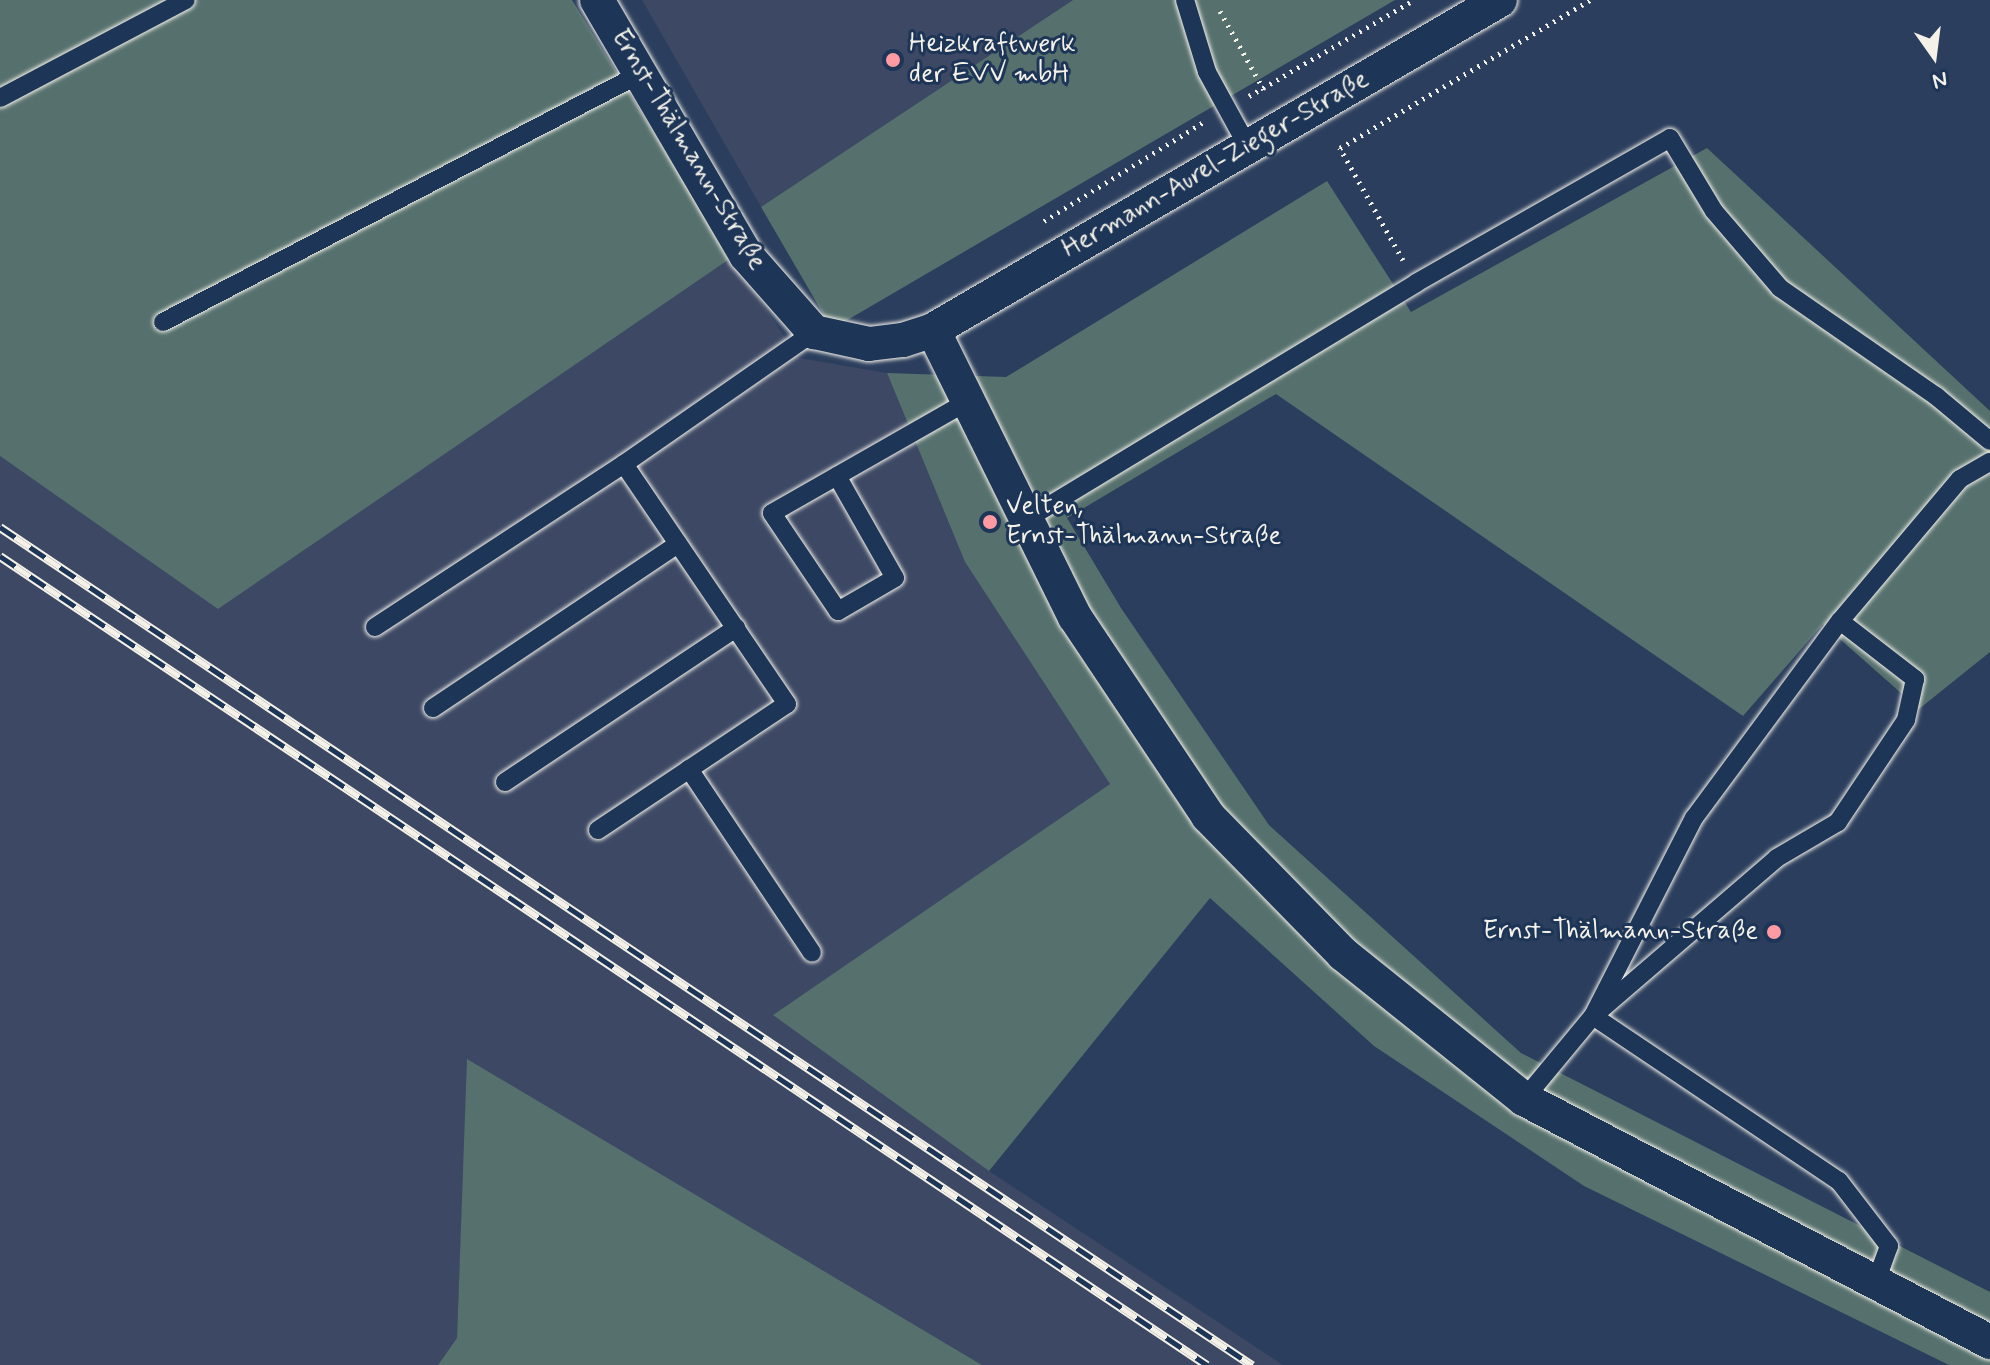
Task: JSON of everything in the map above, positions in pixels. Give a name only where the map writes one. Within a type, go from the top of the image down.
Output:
[{"type":"street","name":"Ernst-Thälmann-Straße","points":[[597,0],[746,255],[814,332]]},
{"type":"street","name":"Hermann-Aurel-Zieger-Straße","points":[[933,330],[1500,0]]},
{"type":"street","points":[[814,332],[869,344],[903,340],[933,330],[1075,617],[1208,816],[1343,954],[1524,1099],[1990,1342]]},
{"type":"lane","points":[[0,98],[186,0]]},
{"type":"lane","points":[[1185,0],[1207,72],[1248,147]]},
{"type":"lane","points":[[163,322],[640,74]]},
{"type":"lane","points":[[1027,519],[1416,283],[1670,138],[1714,211],[1780,288],[1936,396],[1990,441]]},
{"type":"lane","points":[[375,627],[624,464],[814,332]]},
{"type":"lane","points":[[837,476],[895,578],[838,611],[772,513],[968,401]]},
{"type":"lane","points":[[1593,1016],[1694,818],[1840,621],[1960,479],[1990,462]]},
{"type":"lane","points":[[598,830],[787,704],[624,464]]},
{"type":"lane","points":[[433,708],[678,544]]},
{"type":"lane","points":[[1524,1099],[1593,1016],[1777,858],[1838,822],[1906,720],[1915,679],[1840,621]]},
{"type":"lane","points":[[505,782],[736,628]]},
{"type":"lane","points":[[689,769],[812,953]]},
{"type":"lane","points":[[1593,1016],[1839,1181],[1889,1246],[1875,1284]]},
{"type":"path","points":[[1213,0],[1284,125]]},
{"type":"path","points":[[1032,229],[1227,108],[1414,0]]},
{"type":"path","points":[[1416,283],[1340,148],[1590,0]]},
{"type":"shaded area","points":[[642,0],[1073,0],[761,207]]},
{"type":"shaded area","points":[[731,258],[799,358],[887,373],[965,562],[1110,784],[774,1015],[989,1171],[1283,1365],[982,1365],[468,1060],[457,1338],[438,1365],[0,1365],[0,456],[218,608]]},
{"type":"green space","points":[[0,0],[572,0],[731,258],[218,609],[0,456]]},
{"type":"green space","points":[[1073,0],[1395,0],[832,329],[761,207]]},
{"type":"green space","points":[[1707,148],[1990,411],[1990,652],[1919,709],[1823,624],[1743,716],[1276,394],[1067,518],[1121,608],[1269,825],[1521,1053],[1990,1292],[1990,1365],[1949,1365],[1584,1186],[1374,1046],[1210,898],[989,1171],[773,1015],[1110,784],[965,562],[887,373],[1006,377],[1327,181],[1411,312]]},
{"type":"green space","points":[[467,1059],[982,1365],[438,1365],[457,1338]]},
{"type":"railway","points":[[0,527],[1252,1365]]},
{"type":"railway","points":[[0,556],[1207,1365]]},
{"type":"place","name":"Heizkraftwerk der EVV mbH","points":[[893,60]]},
{"type":"place","name":"Velten, Ernst-Thälmann-Straße","points":[[990,522]]},
{"type":"place","name":"Ernst-Thälmann-Straße","points":[[1774,932]]}]
